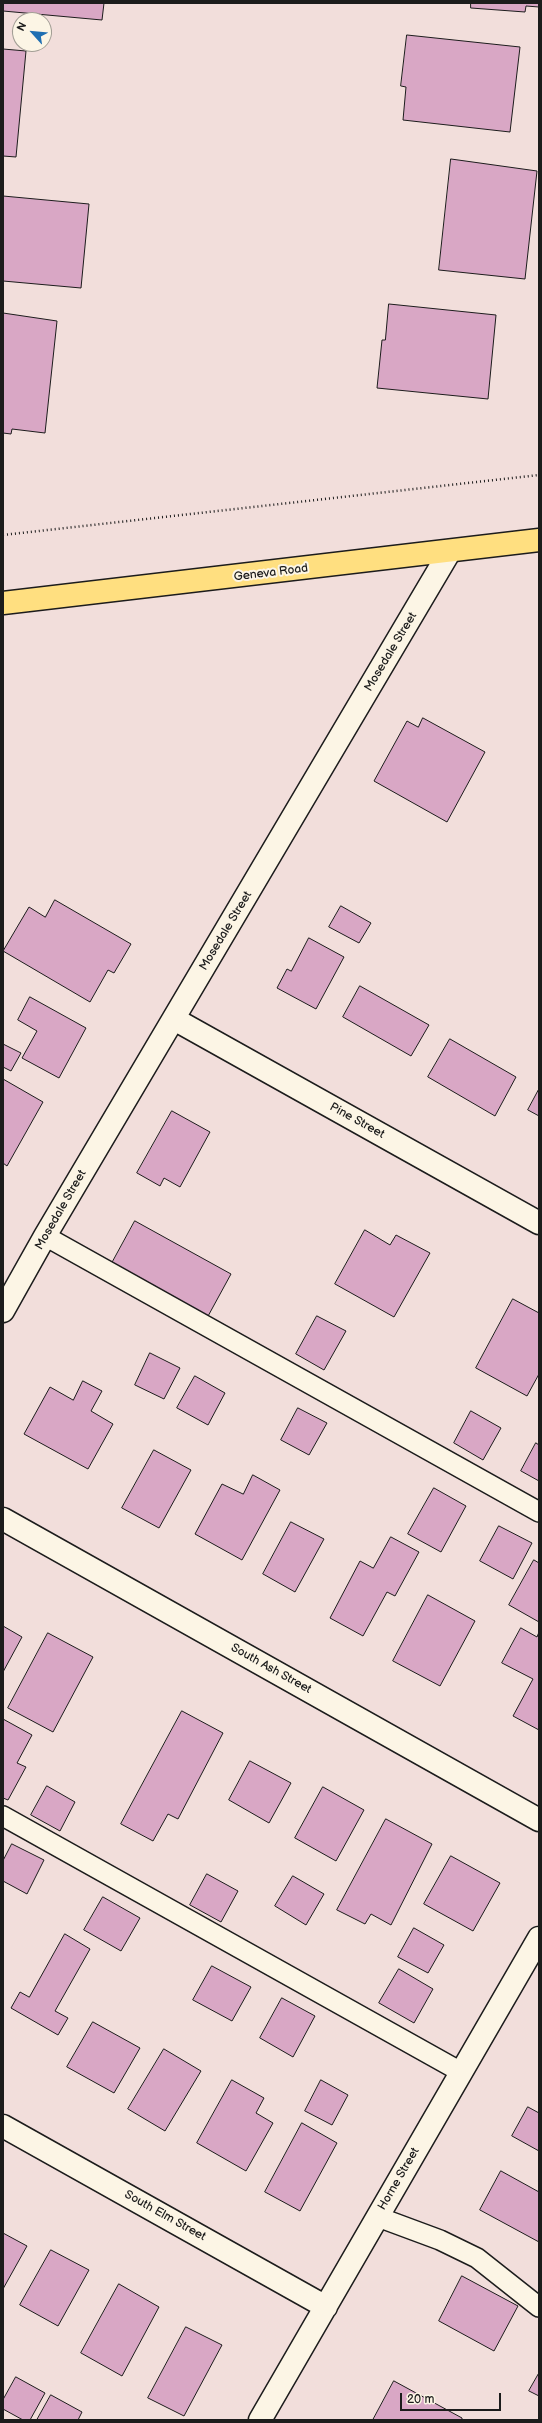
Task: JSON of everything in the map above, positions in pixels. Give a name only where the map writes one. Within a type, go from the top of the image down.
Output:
[{"type":"main road","name":"Geneva Road","points":[[3,603],[539,540]]},
{"type":"street","name":"Mosedale Street","points":[[3,1311],[45,1236],[450,551]]},
{"type":"street","name":"Pine Street","points":[[174,1019],[539,1224]]},
{"type":"street","name":"South Ash Street","points":[[3,1518],[539,1820]]},
{"type":"street","name":"Horne Street","points":[[260,2420],[539,1938]]},
{"type":"street","name":"South Elm Street","points":[[3,2126],[326,2306]]},
{"type":"lane","points":[[45,1236],[539,1512]]},
{"type":"lane","points":[[3,1816],[461,2072]]},
{"type":"lane","points":[[378,2217],[440,2240],[477,2258],[539,2307]]},
{"type":"path","points":[[3,535],[539,475]]},
{"type":"building","points":[[3,3],[104,3],[102,20],[52,15],[52,12],[3,11]]},
{"type":"building","points":[[471,3],[539,3],[539,7],[526,6],[525,12],[471,8]]},
{"type":"building","points":[[407,35],[520,47],[510,132],[403,120],[406,87],[401,86]]},
{"type":"building","points":[[3,49],[12,50],[12,52],[26,52],[16,157],[3,156]]},
{"type":"building","points":[[451,159],[537,171],[525,279],[439,270]]},
{"type":"building","points":[[3,196],[89,204],[81,288],[3,281]]},
{"type":"building","points":[[389,304],[496,315],[488,399],[377,388],[382,340],[385,340]]},
{"type":"building","points":[[3,313],[57,321],[45,433],[12,429],[11,434],[3,433]]},
{"type":"building","points":[[423,718],[485,752],[447,822],[374,781],[407,721],[418,727]]},
{"type":"building","points":[[55,900],[131,944],[114,973],[108,970],[90,1002],[3,951],[29,907],[45,917]]},
{"type":"building","points":[[341,906],[371,923],[359,943],[329,927]]},
{"type":"building","points":[[309,938],[344,957],[316,1009],[277,988],[287,969],[291,971]]},
{"type":"building","points":[[360,986],[429,1025],[411,1056],[343,1017]]},
{"type":"building","points":[[30,997],[86,1028],[59,1078],[22,1058],[37,1031],[18,1020]]},
{"type":"building","points":[[450,1039],[516,1077],[495,1116],[428,1077]]},
{"type":"building","points":[[3,1044],[21,1053],[11,1071],[3,1067]]},
{"type":"building","points":[[3,1079],[43,1102],[7,1166],[3,1163]]},
{"type":"building","points":[[539,1089],[539,1116],[528,1110]]},
{"type":"building","points":[[172,1111],[210,1132],[180,1187],[164,1178],[160,1186],[137,1173]]},
{"type":"building","points":[[135,1221],[231,1274],[207,1318],[111,1265]]},
{"type":"building","points":[[365,1230],[390,1245],[396,1235],[430,1253],[394,1317],[335,1284]]},
{"type":"building","points":[[513,1299],[539,1313],[539,1374],[527,1396],[476,1368]]},
{"type":"building","points":[[317,1316],[346,1331],[324,1370],[296,1354]]},
{"type":"building","points":[[150,1353],[180,1368],[164,1399],[135,1385]]},
{"type":"building","points":[[195,1376],[225,1393],[208,1425],[177,1408]]},
{"type":"building","points":[[83,1381],[102,1391],[91,1411],[113,1424],[88,1469],[24,1434],[50,1387],[73,1400]]},
{"type":"building","points":[[298,1408],[327,1423],[309,1455],[281,1440]]},
{"type":"building","points":[[471,1411],[501,1428],[483,1460],[454,1443]]},
{"type":"building","points":[[536,1443],[539,1445],[539,1481],[521,1471]]},
{"type":"building","points":[[154,1450],[191,1470],[159,1528],[122,1508]]},
{"type":"building","points":[[253,1475],[280,1490],[242,1560],[195,1534],[222,1484],[243,1494]]},
{"type":"building","points":[[434,1488],[466,1506],[441,1552],[408,1534]]},
{"type":"building","points":[[291,1522],[324,1539],[295,1592],[263,1574]]},
{"type":"building","points":[[499,1526],[532,1543],[513,1579],[480,1561]]},
{"type":"building","points":[[391,1537],[419,1552],[395,1596],[387,1592],[363,1636],[330,1618],[360,1561],[373,1568]]},
{"type":"building","points":[[534,1560],[539,1563],[539,1622],[509,1605]]},
{"type":"building","points":[[428,1595],[475,1621],[440,1686],[393,1661]]},
{"type":"building","points":[[3,1626],[22,1637],[3,1672]]},
{"type":"building","points":[[521,1628],[537,1637],[539,1632],[539,1730],[513,1716],[533,1679],[502,1663]]},
{"type":"building","points":[[48,1633],[93,1657],[53,1732],[8,1708]]},
{"type":"building","points":[[182,1711],[223,1733],[178,1819],[168,1814],[153,1841],[121,1824]]},
{"type":"building","points":[[3,1719],[32,1735],[17,1763],[26,1767],[8,1800],[3,1798]]},
{"type":"building","points":[[250,1761],[291,1783],[269,1823],[229,1800]]},
{"type":"building","points":[[47,1786],[75,1802],[60,1831],[31,1815]]},
{"type":"building","points":[[323,1787],[364,1810],[336,1861],[295,1838]]},
{"type":"building","points":[[386,1819],[432,1844],[391,1925],[371,1914],[365,1924],[337,1910]]},
{"type":"building","points":[[12,1844],[44,1860],[27,1894],[3,1881],[3,1861]]},
{"type":"building","points":[[451,1856],[500,1883],[473,1931],[424,1904]]},
{"type":"building","points":[[207,1874],[238,1891],[221,1922],[190,1905]]},
{"type":"building","points":[[293,1876],[324,1894],[306,1925],[275,1906]]},
{"type":"building","points":[[103,1897],[140,1918],[121,1951],[84,1930]]},
{"type":"building","points":[[414,1928],[444,1945],[428,1973],[398,1957]]},
{"type":"building","points":[[65,1934],[90,1949],[55,2011],[68,2018],[58,2035],[11,2008],[20,1992],[29,1997]]},
{"type":"building","points":[[212,1966],[251,1987],[232,2021],[193,2000]]},
{"type":"building","points":[[399,1969],[433,1989],[414,2023],[379,2003]]},
{"type":"building","points":[[282,1998],[315,2016],[293,2057],[260,2038]]},
{"type":"building","points":[[93,2022],[140,2048],[114,2093],[67,2067]]},
{"type":"building","points":[[164,2049],[201,2071],[165,2131],[128,2109]]},
{"type":"building","points":[[232,2080],[264,2098],[256,2113],[273,2123],[246,2171],[197,2143]]},
{"type":"building","points":[[321,2080],[348,2095],[332,2125],[305,2111]]},
{"type":"building","points":[[528,2107],[539,2113],[539,2151],[512,2136]]},
{"type":"building","points":[[302,2123],[337,2143],[300,2211],[265,2192]]},
{"type":"building","points":[[501,2171],[539,2192],[539,2242],[480,2210]]},
{"type":"building","points":[[3,2233],[27,2246],[3,2289]]},
{"type":"building","points":[[51,2250],[89,2270],[58,2326],[20,2305]]},
{"type":"building","points":[[462,2276],[518,2306],[494,2351],[439,2321]]},
{"type":"building","points":[[119,2284],[159,2307],[122,2376],[81,2353]]},
{"type":"building","points":[[186,2327],[222,2345],[184,2416],[148,2398]]},
{"type":"building","points":[[539,2373],[539,2396],[529,2391]]},
{"type":"building","points":[[16,2377],[45,2393],[30,2420],[23,2420],[3,2409],[3,2400]]},
{"type":"building","points":[[394,2381],[462,2418],[462,2420],[373,2420]]},
{"type":"building","points":[[51,2395],[82,2412],[78,2420],[37,2420]]}]
